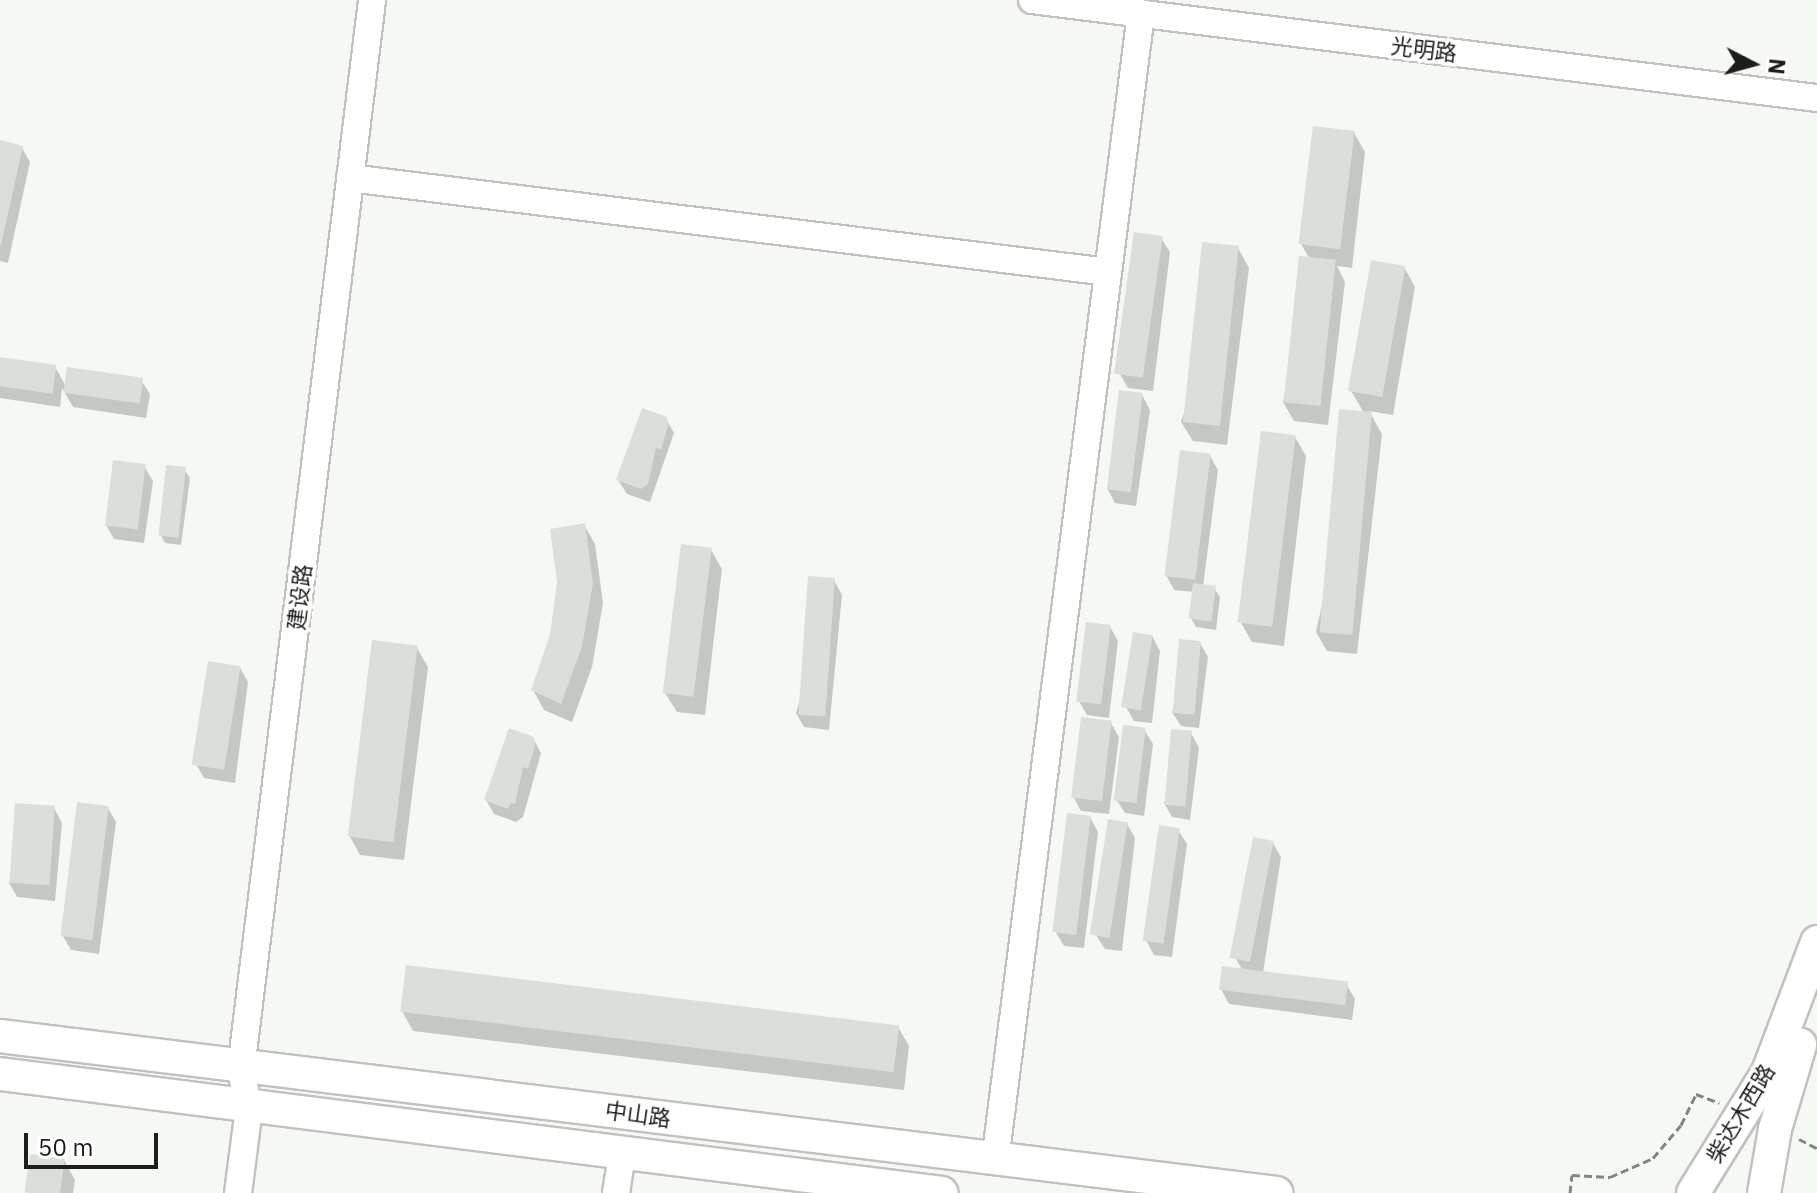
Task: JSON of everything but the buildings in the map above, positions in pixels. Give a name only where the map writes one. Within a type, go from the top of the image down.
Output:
[{"type":"main road","name":"柴达木西路","points":[[1693,1193],[1768,1072],[1817,942]]},
{"type":"main road","name":"柴达木西路","points":[[1764,1193],[1788,1076],[1817,1000]]},
{"type":"main road","name":"中山路","points":[[0,1036],[241,1069],[321,1072],[995,1161],[1276,1193]]},
{"type":"main road","name":"中山路","points":[[0,1074],[249,1108],[942,1193]]},
{"type":"street","name":"建设路","points":[[238,1193],[249,1108],[241,1069],[372,0]]},
{"type":"street","name":"光明路","points":[[1032,0],[1817,98]]},
{"type":"street","points":[[995,1161],[1141,13]]},
{"type":"street","points":[[350,178],[1108,272]]},
{"type":"street","points":[[616,1193],[622,1154]]},
{"type":"path","points":[[1570,1193],[1572,1175],[1610,1177],[1653,1158],[1681,1125],[1696,1094]]}]
